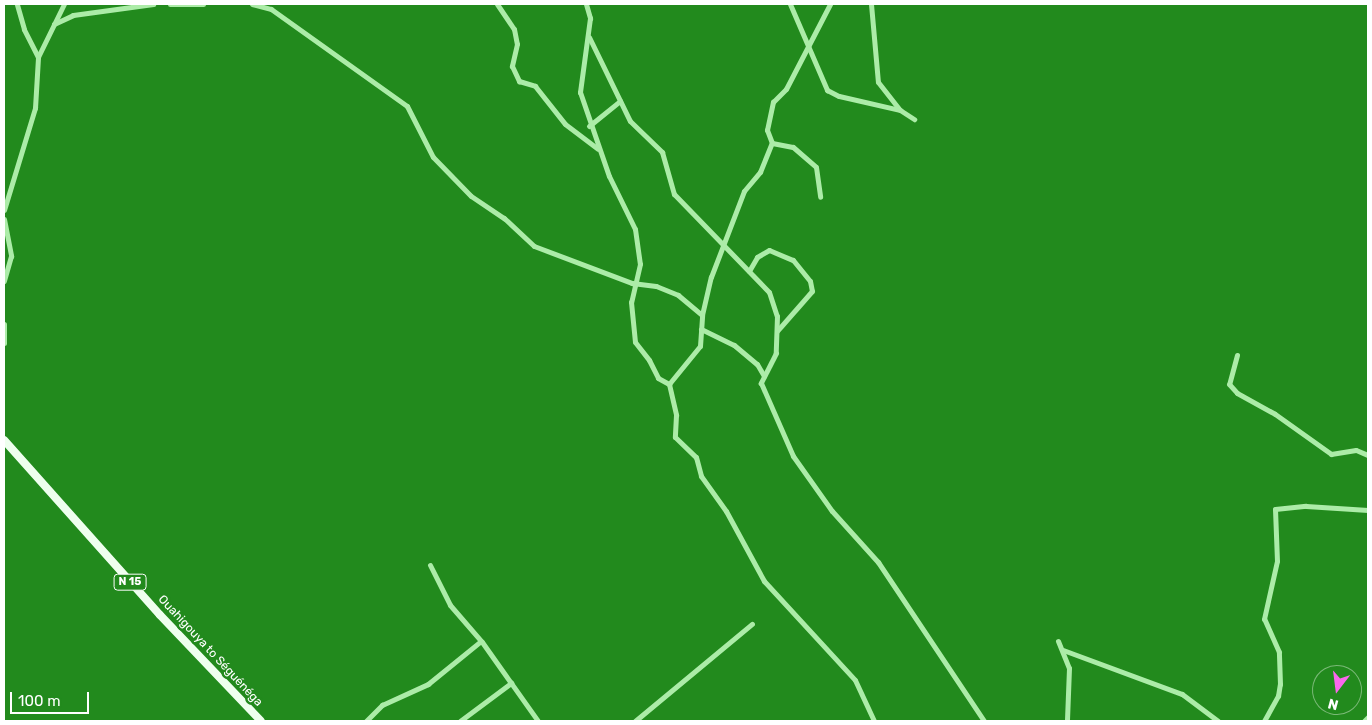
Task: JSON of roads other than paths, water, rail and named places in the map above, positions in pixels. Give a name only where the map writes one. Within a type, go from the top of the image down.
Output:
[{"type":"main road","name":"Ouahigouya to Séguénéga","points":[[4,440],[160,615],[261,721]]},
{"type":"street","points":[[17,4],[24,29],[38,57]]},
{"type":"street","points":[[4,210],[35,108],[38,57],[64,4]]},
{"type":"street","points":[[54,24],[73,15],[153,4]]},
{"type":"street","points":[[170,4],[203,4]]},
{"type":"street","points":[[252,4],[279,14],[407,106],[433,157],[472,196],[504,218],[534,246],[636,284],[656,286],[678,295],[702,315]]},
{"type":"street","points":[[497,4],[514,29],[517,44],[512,66],[519,81],[535,86],[565,124],[598,149]]},
{"type":"street","points":[[586,4],[590,18],[589,37],[580,92],[589,126],[598,149],[635,229],[640,264],[631,302],[635,342],[649,360],[658,378],[669,384],[676,415],[675,437],[696,457],[701,476],[726,511],[764,580],[855,680],[874,721]]},
{"type":"street","points":[[790,4],[810,45],[827,90],[839,96],[900,110]]},
{"type":"street","points":[[669,384],[700,346],[702,315],[711,277],[724,248],[744,191],[760,172],[772,143],[767,130],[772,102],[786,90],[830,4]]},
{"type":"street","points":[[871,4],[878,82],[900,110],[914,119]]},
{"type":"street","points":[[589,37],[630,121],[662,152],[674,194],[724,248],[769,292],[777,316],[776,353],[762,383],[793,456],[832,511],[878,562],[984,721]]},
{"type":"street","points":[[589,126],[620,101]]},
{"type":"street","points":[[772,143],[793,148],[816,167],[820,197]]},
{"type":"street","points":[[4,219],[11,256],[4,281]]},
{"type":"street","points":[[749,271],[757,256],[769,250],[793,260],[810,281],[812,291],[776,331]]},
{"type":"street","points":[[4,324],[4,343]]},
{"type":"street","points":[[701,329],[734,346],[757,364],[764,376]]},
{"type":"street","points":[[1237,355],[1229,384],[1237,393],[1275,414],[1331,454],[1356,450],[1368,455]]},
{"type":"street","points":[[1264,721],[1278,696],[1280,684],[1279,652],[1264,619],[1277,560],[1275,509],[1306,506],[1368,510]]},
{"type":"street","points":[[430,565],[450,605],[481,641],[538,721]]},
{"type":"street","points":[[635,721],[752,624]]},
{"type":"street","points":[[366,721],[382,705],[428,684],[481,641]]},
{"type":"street","points":[[1058,641],[1069,668],[1067,721]]},
{"type":"street","points":[[1063,650],[1182,694],[1218,721]]},
{"type":"street","points":[[460,721],[511,683]]},
{"type":"street","points":[[1364,721],[1368,717]]}]
